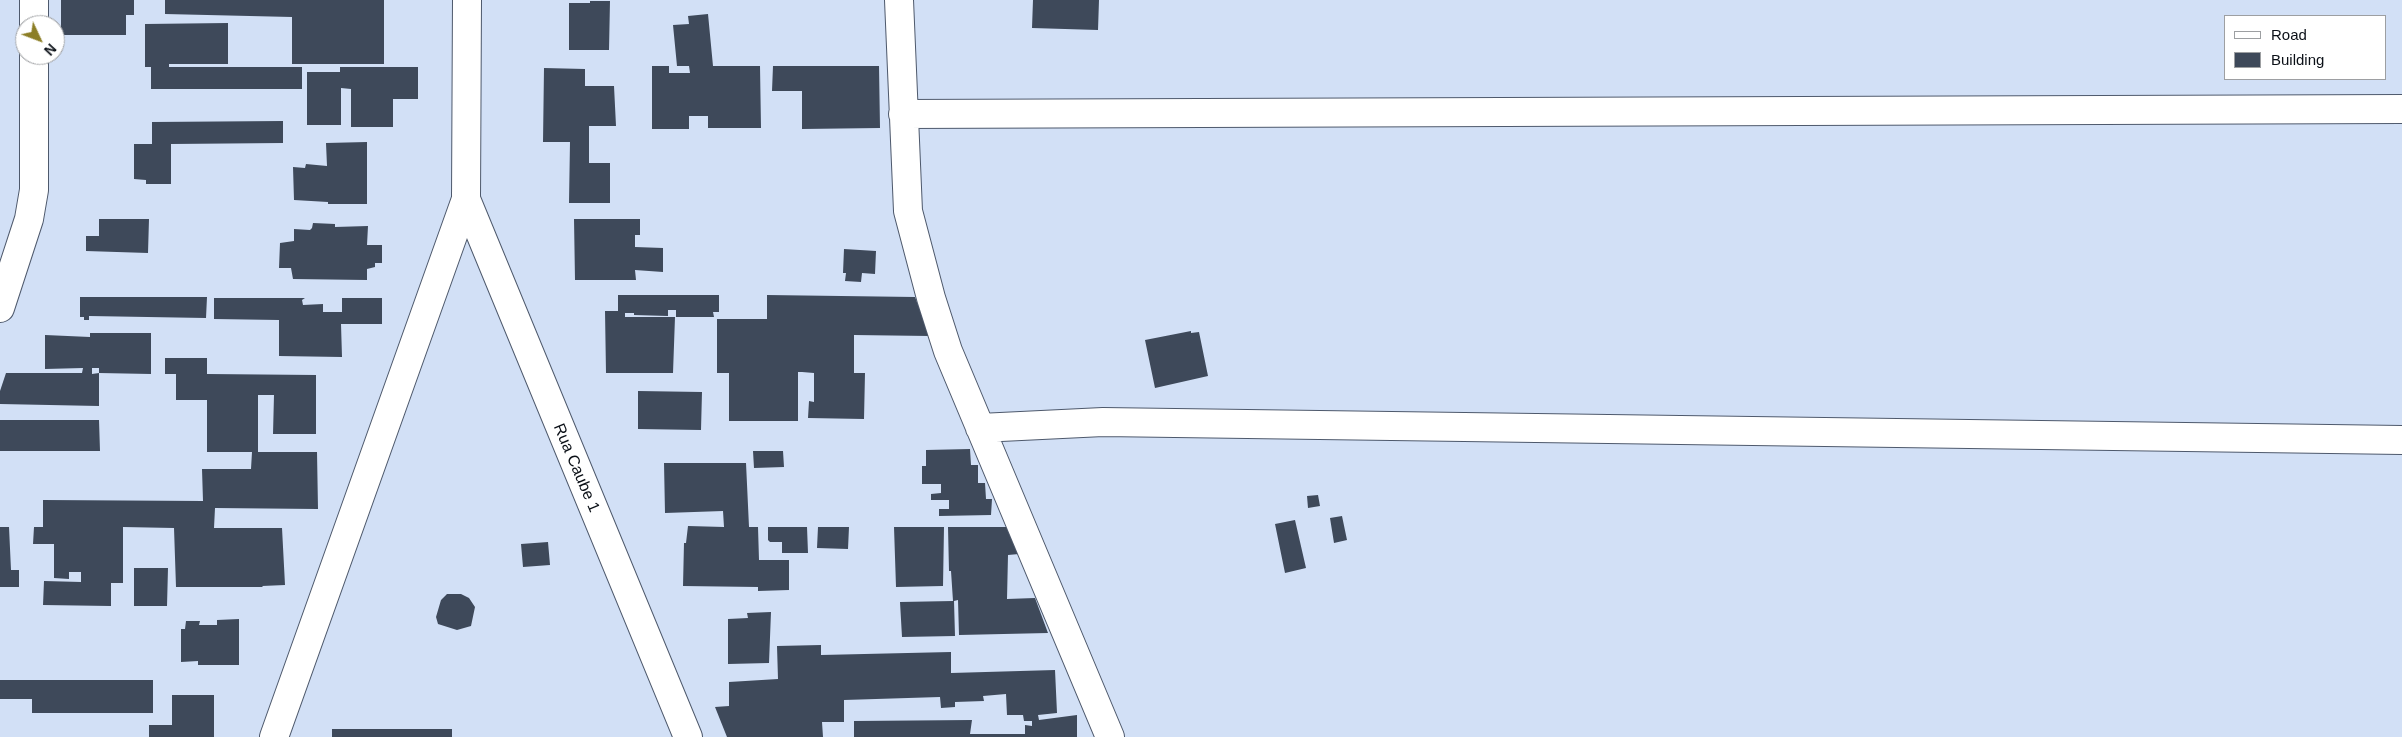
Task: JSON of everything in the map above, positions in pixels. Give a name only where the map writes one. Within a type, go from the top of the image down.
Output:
[{"type":"street","points":[[34,0],[34,15]]},
{"type":"street","points":[[274,737],[466,199],[467,0]]},
{"type":"street","points":[[899,0],[906,183],[911,219],[931,298],[948,351],[1110,737]]},
{"type":"street","points":[[0,308],[29,219],[34,190],[34,65]]},
{"type":"street","points":[[904,114],[2402,109]]},
{"type":"street","name":"Rua Caube 1","points":[[466,199],[688,737]]},
{"type":"street","points":[[980,428],[1103,422],[2402,440]]},
{"type":"building","points":[[61,0],[134,0],[134,15],[126,15],[126,35],[65,35],[65,15],[61,15]]},
{"type":"building","points":[[165,0],[384,0],[384,64],[292,64],[292,17],[165,14]]},
{"type":"building","points":[[1033,0],[1099,0],[1098,30],[1032,28]]},
{"type":"building","points":[[590,1],[610,1],[609,50],[569,50],[569,3],[590,3]]},
{"type":"building","points":[[708,14],[713,66],[760,66],[761,128],[708,128],[708,116],[689,116],[689,129],[652,129],[652,66],[669,66],[669,73],[690,73],[689,66],[677,66],[673,25],[689,24],[688,16]]},
{"type":"building","points":[[228,23],[228,64],[169,64],[169,67],[302,67],[302,89],[151,89],[151,67],[145,67],[145,24]]},
{"type":"building","points":[[773,66],[879,66],[880,128],[802,129],[802,91],[772,91]]},
{"type":"building","points":[[340,67],[418,67],[418,99],[393,99],[393,127],[351,127],[351,89],[341,88],[341,125],[307,125],[307,72],[340,72]]},
{"type":"building","points":[[544,68],[585,69],[585,86],[614,86],[616,126],[589,126],[589,163],[610,163],[610,203],[569,203],[570,142],[543,142]]},
{"type":"building","points":[[283,121],[283,143],[171,144],[171,184],[146,184],[146,180],[134,179],[134,144],[152,144],[152,122]]},
{"type":"building","points":[[367,142],[367,204],[328,204],[328,202],[294,200],[293,167],[305,168],[306,164],[327,166],[326,143]]},
{"type":"building","points":[[99,219],[149,219],[148,253],[86,251],[86,236],[99,236]]},
{"type":"building","points":[[574,219],[640,219],[640,235],[635,235],[635,247],[663,248],[663,272],[635,270],[636,280],[575,280]]},
{"type":"building","points":[[313,223],[335,224],[335,227],[368,226],[367,245],[382,245],[382,263],[375,263],[375,267],[367,269],[367,280],[293,279],[291,268],[279,268],[280,243],[294,241],[294,229],[310,230]]},
{"type":"building","points":[[844,249],[876,251],[875,274],[862,273],[861,282],[845,281],[846,273],[843,273]]},
{"type":"building","points":[[618,295],[719,295],[719,312],[713,312],[714,317],[676,317],[676,310],[668,310],[668,316],[625,313],[625,317],[675,317],[673,373],[606,373],[605,311],[618,311]]},
{"type":"building","points":[[767,295],[915,297],[930,336],[854,335],[854,373],[865,373],[864,419],[808,418],[809,401],[814,402],[814,373],[798,372],[798,421],[729,421],[729,373],[717,373],[717,319],[767,319]]},
{"type":"building","points":[[80,297],[207,297],[206,318],[89,316],[89,320],[84,320],[84,317],[80,317]]},
{"type":"building","points":[[214,298],[305,298],[302,300],[303,305],[323,304],[323,312],[342,312],[342,298],[382,298],[382,324],[341,324],[342,357],[279,356],[279,320],[214,319]]},
{"type":"building","points":[[1191,331],[1191,333],[1199,332],[1208,376],[1155,388],[1145,340]]},
{"type":"building","points":[[90,333],[151,333],[151,374],[99,373],[99,406],[0,404],[0,391],[6,373],[82,373],[83,368],[45,369],[45,335],[90,337]],"holes":[[[92,368],[99,368],[99,373],[92,374]]]},
{"type":"building","points":[[165,358],[207,358],[207,374],[316,375],[316,434],[273,434],[274,395],[258,395],[258,452],[317,452],[318,509],[215,508],[214,528],[282,528],[285,585],[263,587],[176,587],[174,528],[123,527],[123,583],[111,583],[111,606],[43,605],[44,581],[81,582],[81,572],[69,572],[69,579],[54,578],[54,544],[33,544],[34,527],[43,527],[43,500],[203,501],[202,469],[251,469],[252,452],[207,452],[207,400],[176,400],[176,374],[165,374]]},
{"type":"building","points":[[638,391],[702,392],[701,430],[638,429]]},
{"type":"building","points":[[0,420],[99,420],[100,451],[0,451]]},
{"type":"building","points":[[970,449],[971,465],[978,465],[978,483],[985,483],[986,499],[992,499],[991,515],[939,516],[939,509],[949,509],[949,500],[931,500],[931,494],[941,493],[941,484],[922,484],[922,466],[926,466],[926,450]]},
{"type":"building","points":[[753,451],[783,451],[784,467],[754,468]]},
{"type":"building","points":[[664,463],[746,463],[749,527],[758,527],[759,560],[789,560],[789,590],[758,591],[758,587],[683,586],[684,543],[686,543],[688,526],[724,527],[723,511],[665,513]]},
{"type":"building","points":[[1318,495],[1320,506],[1308,508],[1307,496]]},
{"type":"building","points":[[1342,516],[1347,540],[1334,543],[1330,518]]},
{"type":"building","points":[[1295,520],[1306,568],[1285,573],[1275,524]]},
{"type":"building","points":[[0,527],[9,527],[11,570],[19,570],[19,587],[0,587]]},
{"type":"building","points":[[768,527],[807,527],[808,553],[782,553],[782,542],[770,542],[768,540]]},
{"type":"building","points":[[818,527],[849,527],[848,549],[817,548]]},
{"type":"building","points":[[894,527],[944,527],[943,586],[896,587]]},
{"type":"building","points":[[948,527],[1008,527],[1019,554],[1008,555],[1007,599],[1035,598],[1048,633],[959,635],[958,600],[954,601],[955,636],[902,637],[900,602],[953,601],[951,571],[949,571]]},
{"type":"building","points":[[548,542],[550,565],[523,567],[521,544]]},
{"type":"building","points":[[134,568],[168,568],[167,606],[134,606]]},
{"type":"building","points":[[447,594],[461,594],[469,598],[475,607],[471,626],[457,630],[438,624],[436,617],[441,600]]},
{"type":"building","points":[[771,612],[769,663],[728,664],[728,619],[748,618],[747,613]]},
{"type":"building","points":[[239,619],[239,665],[198,665],[198,661],[181,662],[181,629],[185,629],[186,621],[200,621],[199,625],[217,625],[217,620]]},
{"type":"building","points":[[821,645],[821,655],[951,652],[951,673],[1055,670],[1057,713],[1038,715],[1039,720],[1077,715],[1077,737],[854,737],[854,721],[972,720],[970,734],[1025,734],[1025,725],[1032,726],[1032,721],[1024,721],[1023,715],[1007,715],[1006,694],[983,696],[984,701],[955,702],[955,707],[941,708],[940,697],[844,700],[844,722],[822,722],[823,737],[727,737],[715,707],[729,706],[729,682],[778,679],[777,646]]},
{"type":"building","points":[[0,680],[153,680],[153,713],[32,713],[32,699],[0,699]]},
{"type":"building","points":[[172,695],[214,695],[214,737],[149,737],[149,725],[172,725]]},
{"type":"building","points":[[332,729],[452,729],[452,737],[332,737]]}]
